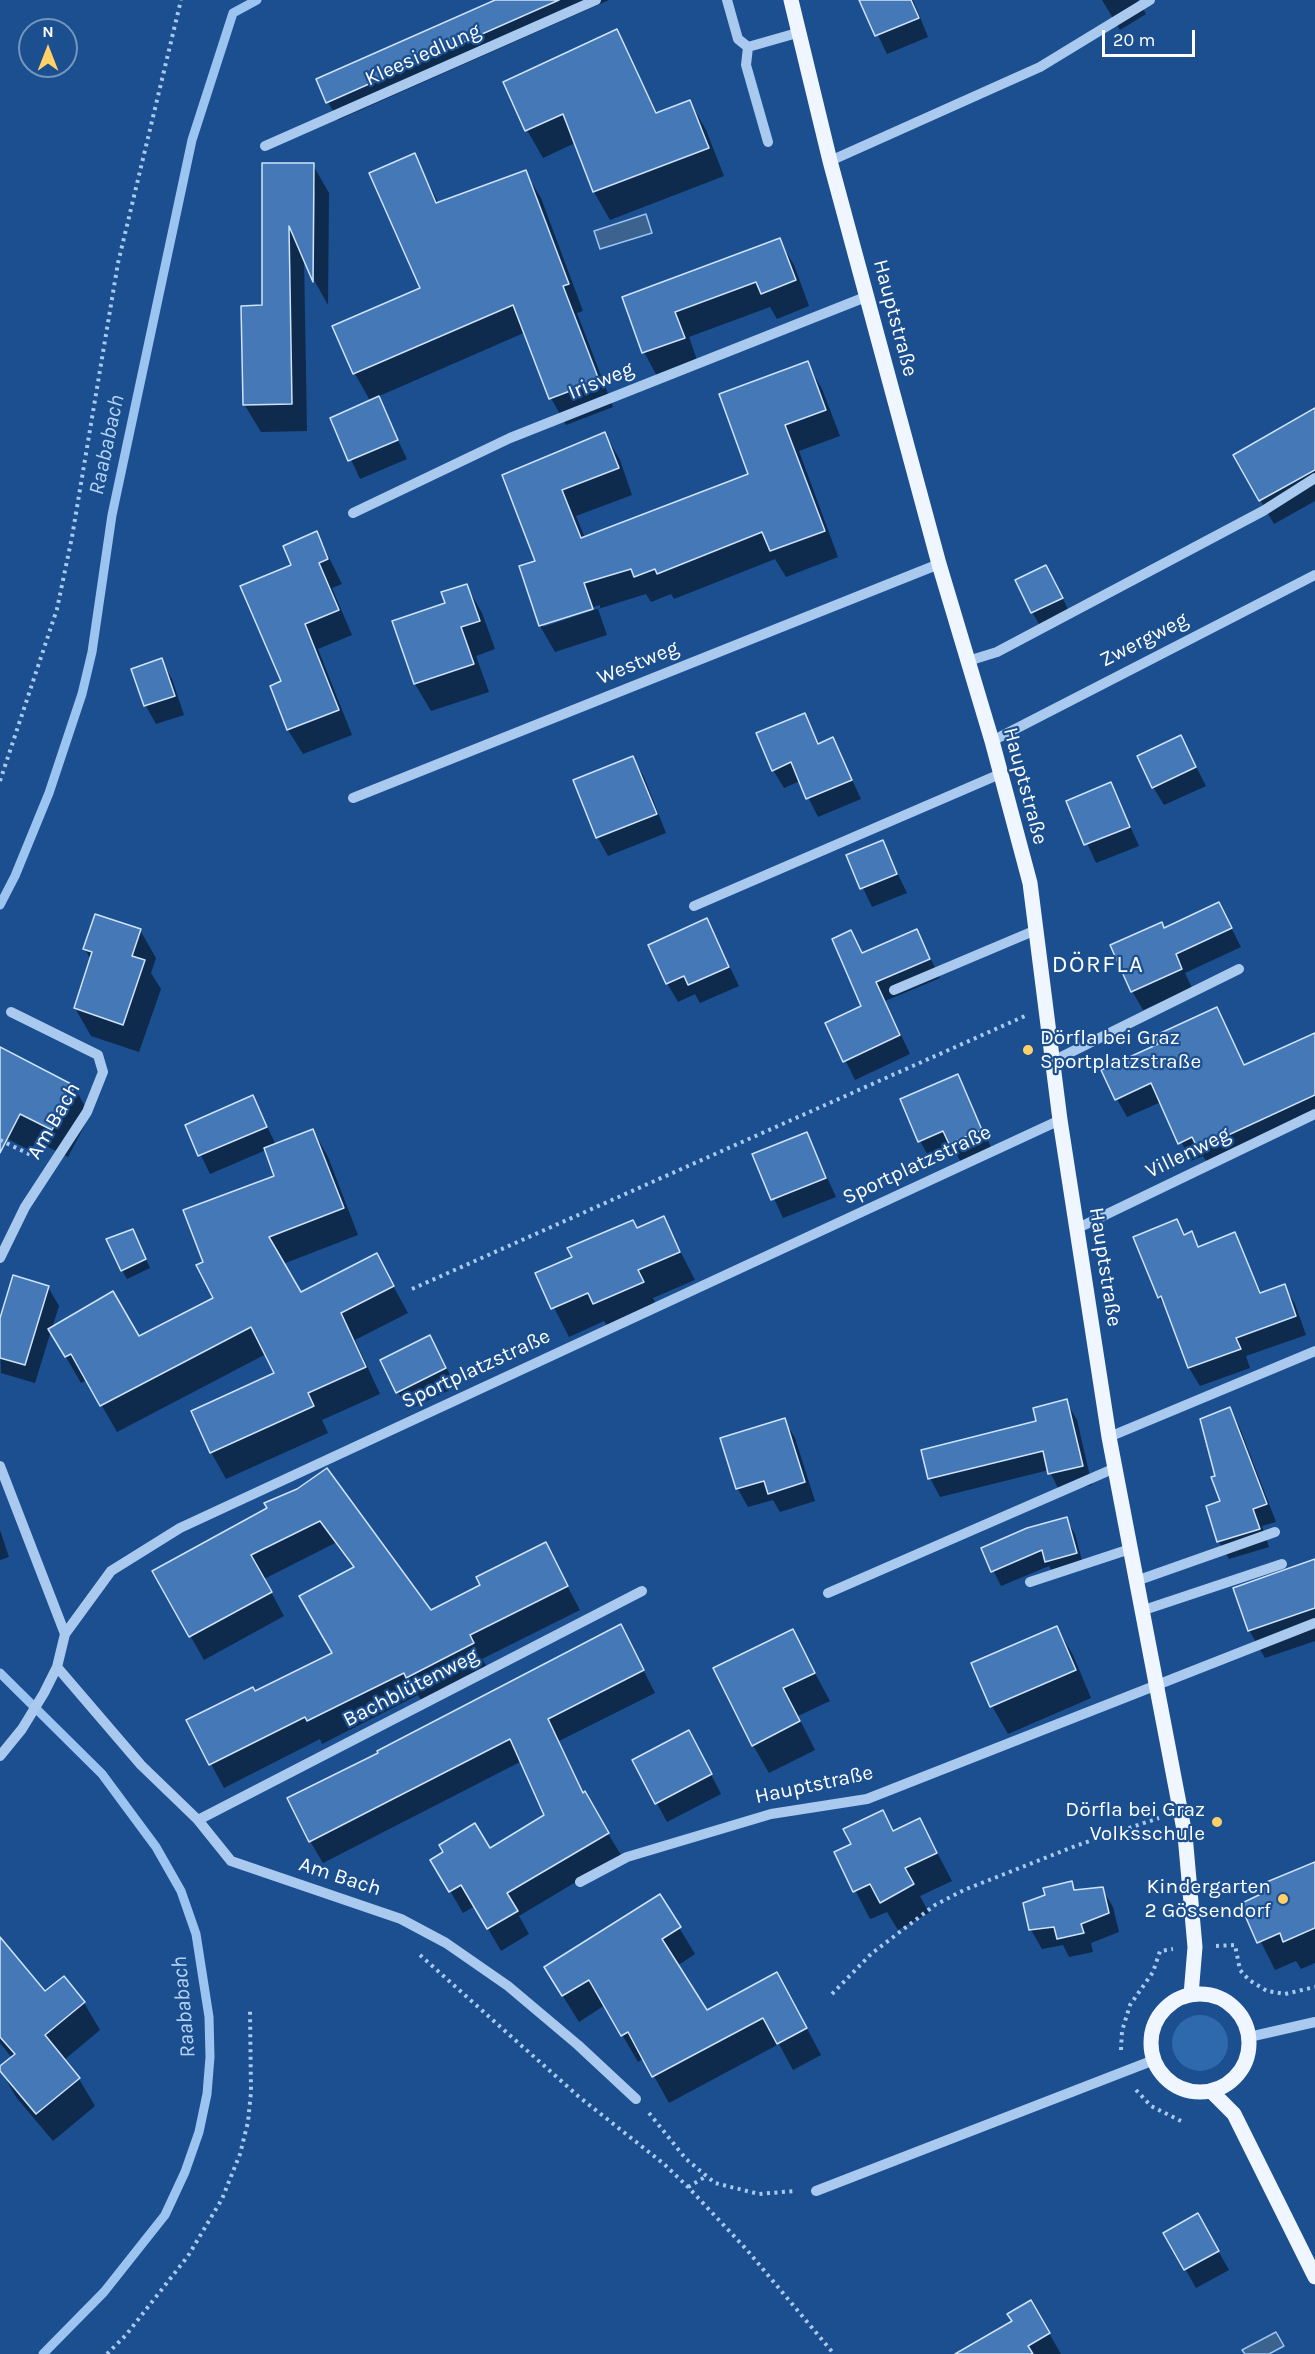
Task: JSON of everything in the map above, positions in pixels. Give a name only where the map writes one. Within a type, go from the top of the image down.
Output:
[{"type":"main road","name":"Hauptstraße","points":[[791,0],[830,161],[939,564],[992,741],[1030,883],[1060,1120],[1109,1437],[1185,1835],[1196,1947],[1191,1995]]},
{"type":"main road","points":[[1191,1995],[1217,1997],[1233,2006],[1244,2020],[1249,2037],[1248,2054],[1244,2066],[1231,2081],[1211,2091],[1188,2091],[1178,2087],[1161,2074],[1154,2060],[1152,2035],[1157,2019],[1173,2002],[1191,1995]]},
{"type":"main road","points":[[1211,2091],[1234,2114],[1315,2277]]},
{"type":"street","name":"Kleesiedlung","points":[[265,146],[596,0]]},
{"type":"street","points":[[727,0],[738,39],[748,47]]},
{"type":"street","points":[[830,161],[1040,67],[1150,0]]},
{"type":"street","points":[[748,47],[798,33]]},
{"type":"street","points":[[748,47],[746,65],[768,142]]},
{"type":"street","name":"Irisweg","points":[[352,513],[510,438],[868,296]]},
{"type":"street","points":[[968,661],[997,652],[1263,511],[1315,478]]},
{"type":"street","name":"Westweg","points":[[352,798],[939,564]]},
{"type":"street","name":"Zwergweg","points":[[992,741],[1315,574]]},
{"type":"street","points":[[694,906],[1000,774]]},
{"type":"street","points":[[894,990],[1036,930]]},
{"type":"street","points":[[1053,1061],[1239,969]]},
{"type":"street","name":"Am Bach","points":[[0,1258],[25,1207],[87,1112],[103,1072],[98,1055],[11,1012]]},
{"type":"street","name":"Villenweg","points":[[1078,1228],[1315,1114]]},
{"type":"street","name":"Sportplatzstraße","points":[[0,1756],[22,1729],[44,1693],[57,1667],[65,1634],[111,1571],[180,1528],[1060,1120]]},
{"type":"street","points":[[1109,1437],[1315,1351]]},
{"type":"street","points":[[0,1466],[65,1634]]},
{"type":"street","points":[[828,1593],[1115,1468]]},
{"type":"street","points":[[1136,1581],[1275,1532]]},
{"type":"street","points":[[1030,1582],[1130,1549]]},
{"type":"street","points":[[1141,1611],[1282,1564]]},
{"type":"street","name":"Bachblütenweg","points":[[198,1820],[642,1591]]},
{"type":"street","name":"Hauptstraße","points":[[580,1882],[627,1857],[771,1814],[867,1799],[1315,1623]]},
{"type":"street","name":"Am Bach","points":[[57,1667],[141,1765],[198,1820],[231,1861],[401,1918],[446,1943],[508,1986],[636,2099]]},
{"type":"street","points":[[1249,2037],[1315,2022]]},
{"type":"street","points":[[816,2191],[1154,2060]]},
{"type":"path","points":[[0,782],[57,609],[72,537],[118,263],[181,0]]},
{"type":"path","points":[[412,1289],[1046,1006]]},
{"type":"path","points":[[0,1140],[52,1166]]},
{"type":"path","points":[[832,1995],[895,1932],[945,1900],[1078,1845],[1180,1810]]},
{"type":"path","points":[[418,1954],[578,2096],[664,2164],[688,2187],[747,2250],[834,2354]]},
{"type":"path","points":[[108,2354],[139,2319],[206,2230],[240,2154],[248,2122],[251,2092],[250,2010]]},
{"type":"path","points":[[636,2099],[686,2159],[706,2176],[736,2190],[759,2194],[816,2191]]},
{"type":"path","points":[[688,2187],[706,2176]]},
{"type":"shaded area","points":[[646,214],[652,233],[600,249],[594,231]]},
{"type":"shaded area","points":[[1200,2015],[1211,2017],[1220,2023],[1226,2032],[1228,2043],[1226,2054],[1220,2063],[1211,2069],[1200,2071],[1189,2069],[1180,2063],[1174,2054],[1172,2043],[1174,2032],[1180,2023],[1189,2017]]},
{"type":"shaded area","points":[[1276,2332],[1284,2346],[1269,2354],[1245,2354],[1242,2350]]},
{"type":"building","points":[[495,0],[559,0],[326,103],[316,79]]},
{"type":"building","points":[[859,0],[911,0],[919,18],[875,36]]},
{"type":"building","points":[[617,29],[656,113],[690,100],[709,148],[593,192],[563,114],[525,131],[503,82]]},
{"type":"building","points":[[415,153],[436,203],[526,170],[569,284],[563,286],[599,380],[549,399],[513,305],[353,374],[332,326],[420,288],[369,173]]},
{"type":"building","points":[[262,163],[314,163],[313,282],[289,226],[292,404],[243,405],[241,306],[262,305]]},
{"type":"building","points":[[780,238],[796,280],[761,294],[756,282],[675,312],[685,338],[642,353],[622,297]]},
{"type":"building","points":[[808,361],[826,410],[785,425],[825,531],[770,551],[762,532],[657,574],[655,569],[634,577],[631,569],[584,583],[593,609],[539,626],[519,566],[535,561],[502,475],[605,432],[619,468],[562,490],[581,538],[748,474],[719,394]]},
{"type":"building","points":[[379,396],[398,440],[348,461],[330,418]]},
{"type":"building","points":[[1315,408],[1315,470],[1259,501],[1233,455]]},
{"type":"building","points":[[317,531],[328,559],[319,563],[339,610],[305,624],[339,710],[287,730],[270,686],[281,681],[240,586],[291,565],[283,546]]},
{"type":"building","points":[[1046,565],[1063,598],[1031,613],[1015,580]]},
{"type":"building","points":[[467,584],[480,621],[461,627],[474,664],[414,684],[392,621],[445,603],[441,592]]},
{"type":"building","points":[[162,658],[175,696],[144,706],[131,669]]},
{"type":"building","points":[[805,713],[818,744],[833,737],[852,780],[806,799],[791,762],[772,771],[756,733]]},
{"type":"building","points":[[1181,735],[1196,767],[1152,788],[1137,756]]},
{"type":"building","points":[[633,756],[657,814],[596,838],[573,780]]},
{"type":"building","points":[[1111,782],[1130,827],[1084,845],[1066,801]]},
{"type":"building","points":[[883,840],[897,874],[860,889],[846,855]]},
{"type":"building","points":[[1219,902],[1232,928],[1176,954],[1182,969],[1131,992],[1110,945],[1162,922],[1164,928]]},
{"type":"building","points":[[95,914],[141,929],[132,956],[145,960],[123,1025],[74,1008],[92,952],[83,949]]},
{"type":"building","points":[[707,918],[729,967],[688,985],[684,976],[666,984],[648,945]]},
{"type":"building","points":[[917,929],[930,959],[876,982],[900,1035],[843,1062],[825,1023],[861,1006],[832,939],[851,930],[862,953]]},
{"type":"building","points":[[1217,1007],[1244,1065],[1315,1033],[1315,1095],[1198,1149],[1192,1137],[1178,1144],[1151,1083],[1115,1100],[1101,1070],[1158,1044],[1154,1036]]},
{"type":"building","points":[[0,1047],[75,1086],[52,1130],[20,1114],[0,1153]]},
{"type":"building","points":[[958,1074],[982,1130],[949,1144],[943,1131],[918,1142],[900,1099]]},
{"type":"building","points":[[253,1095],[267,1127],[198,1156],[185,1125]]},
{"type":"building","points":[[313,1129],[344,1208],[269,1237],[301,1292],[377,1253],[394,1286],[341,1313],[366,1367],[308,1393],[314,1406],[210,1453],[191,1411],[274,1373],[251,1327],[100,1406],[71,1354],[65,1357],[48,1329],[113,1291],[139,1336],[213,1298],[196,1265],[203,1262],[183,1210],[274,1176],[264,1148]]},
{"type":"building","points":[[807,1132],[826,1178],[771,1200],[752,1154]]},
{"type":"building","points":[[664,1216],[680,1252],[638,1270],[644,1282],[593,1304],[588,1293],[551,1309],[535,1273],[572,1257],[567,1248],[633,1220],[637,1228]]},
{"type":"building","points":[[1177,1219],[1184,1235],[1192,1231],[1198,1247],[1235,1232],[1260,1293],[1285,1284],[1296,1316],[1236,1338],[1241,1349],[1188,1368],[1161,1296],[1158,1298],[1133,1237]]},
{"type":"building","points":[[133,1229],[146,1259],[121,1271],[106,1239]]},
{"type":"building","points":[[13,1275],[49,1286],[25,1365],[0,1358],[0,1318]]},
{"type":"building","points":[[430,1335],[446,1368],[396,1393],[380,1360]]},
{"type":"building","points":[[1067,1399],[1083,1466],[1048,1474],[1043,1451],[928,1479],[921,1450],[1036,1421],[1033,1408]]},
{"type":"building","points":[[1230,1407],[1267,1504],[1253,1509],[1260,1529],[1217,1542],[1206,1506],[1220,1501],[1211,1477],[1215,1476],[1200,1419]]},
{"type":"building","points":[[785,1418],[805,1482],[768,1494],[764,1481],[736,1489],[720,1438]]},
{"type":"building","points":[[327,1468],[431,1610],[480,1585],[476,1577],[546,1542],[568,1586],[470,1635],[474,1643],[406,1678],[404,1673],[307,1721],[305,1717],[209,1765],[186,1720],[253,1687],[255,1691],[332,1653],[299,1596],[354,1567],[320,1521],[251,1555],[272,1592],[189,1637],[152,1571],[267,1508],[264,1503],[297,1489]]},
{"type":"building","points":[[1067,1517],[1077,1553],[1045,1562],[1042,1550],[991,1572],[981,1548],[1027,1528]]},
{"type":"building","points":[[1315,1559],[1315,1608],[1248,1631],[1233,1588]]},
{"type":"building","points":[[621,1624],[644,1670],[548,1719],[583,1793],[585,1791],[609,1833],[507,1893],[518,1911],[487,1929],[461,1885],[449,1892],[430,1860],[443,1852],[439,1845],[475,1823],[490,1848],[544,1815],[510,1739],[309,1842],[287,1798],[378,1753],[377,1751]]},
{"type":"building","points":[[1057,1626],[1076,1670],[990,1707],[971,1663]]},
{"type":"building","points":[[793,1629],[815,1673],[783,1688],[800,1721],[752,1746],[713,1668]]},
{"type":"building","points":[[689,1730],[712,1774],[655,1804],[632,1760]]},
{"type":"building","points":[[883,1810],[893,1831],[920,1818],[937,1853],[905,1868],[914,1884],[880,1903],[870,1884],[853,1892],[834,1852],[851,1844],[843,1829]]},
{"type":"building","name":"Kindergarten 2 Gössendorf","points":[[1315,1862],[1315,1928],[1283,1942],[1280,1933],[1257,1943],[1240,1904],[1261,1894],[1257,1886]]},
{"type":"building","points":[[1072,1881],[1074,1890],[1103,1887],[1109,1913],[1081,1924],[1084,1933],[1057,1939],[1054,1927],[1029,1930],[1023,1903],[1045,1895],[1043,1888]]},
{"type":"building","points":[[660,1894],[681,1927],[662,1939],[707,2010],[777,1972],[807,2028],[777,2044],[763,2018],[652,2077],[628,2032],[621,2036],[589,1980],[562,1996],[544,1967]]},
{"type":"building","points":[[0,1937],[45,1991],[64,1976],[85,2002],[45,2035],[80,2078],[36,2114],[0,2071],[0,2066],[15,2054],[0,2037]]},
{"type":"building","points":[[1198,2213],[1219,2251],[1184,2270],[1163,2233]]},
{"type":"building","points":[[1031,2300],[1050,2333],[1028,2346],[1033,2354],[955,2354],[1012,2321],[1007,2314]]},
{"type":"waterway","name":"Raababach","points":[[0,905],[15,876],[49,793],[82,694],[92,652],[112,515],[192,140],[233,13],[257,0]]},
{"type":"waterway","name":"Raababach","points":[[0,1673],[102,1774],[156,1847],[181,1891],[196,1934],[209,2017],[210,2057],[207,2094],[199,2132],[185,2172],[165,2215],[104,2292],[43,2354]]},
{"type":"place","name":"Dörfla bei Graz Sportplatzstraße","points":[[1028,1050]]},
{"type":"place","name":"Dörfla bei Graz Volksschule","points":[[1217,1822]]},
{"type":"place","name":"Kindergarten 2 Gössendorf","points":[[1283,1899]]},
{"type":"district","name":"DÖRFLA","points":[[1098,965]]}]
